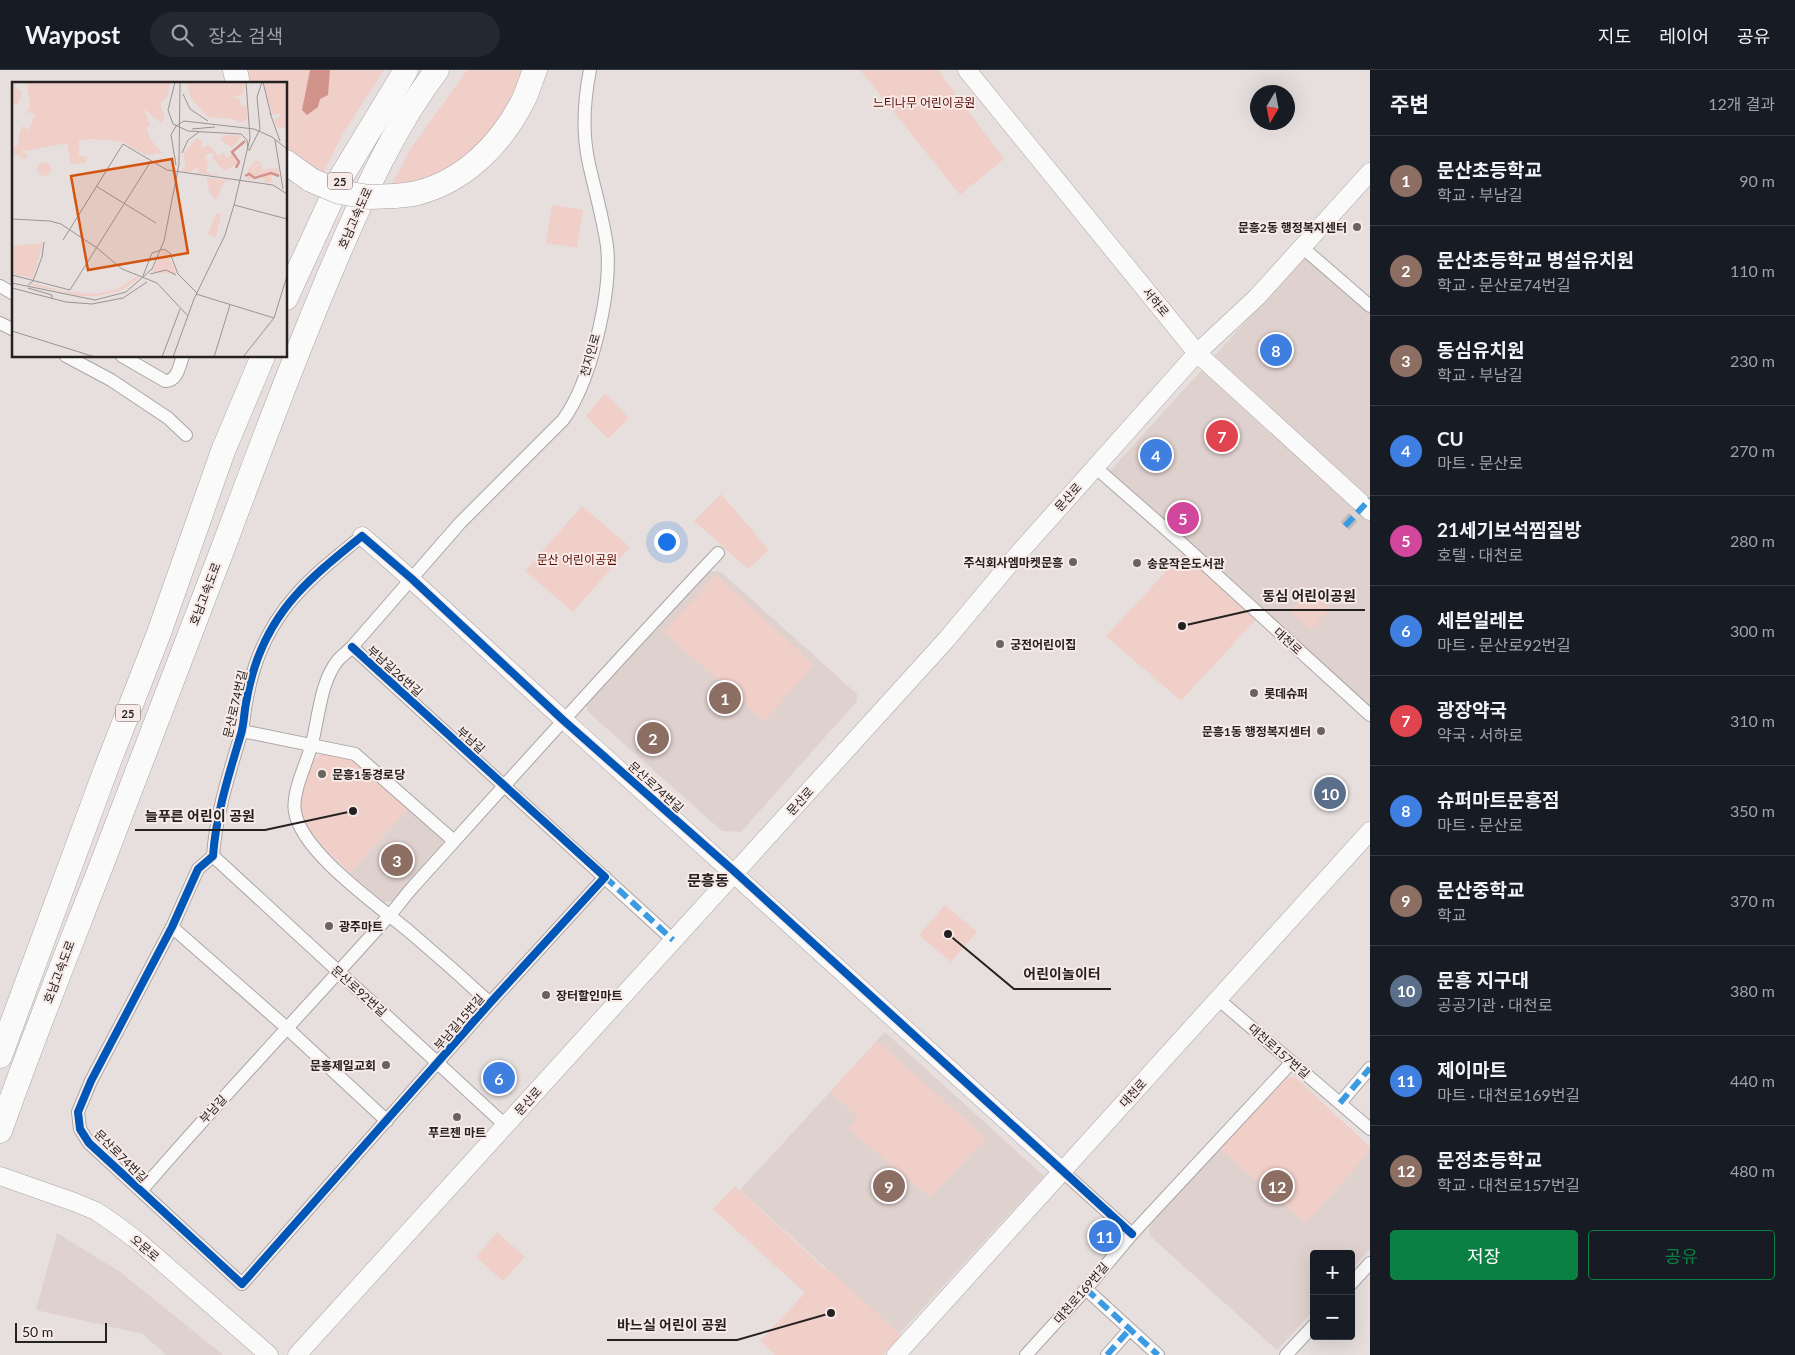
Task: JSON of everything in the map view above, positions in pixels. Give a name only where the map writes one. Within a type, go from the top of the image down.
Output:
[{"type":"highway","name":"25","points":[[288,294],[343,174],[406,70]]},
{"type":"highway","name":"호남고속도로","points":[[0,1131],[24,1063],[161,711],[294,360],[363,197],[390,144],[424,87],[437,70]]},
{"type":"highway","points":[[288,163],[311,180],[339,192],[369,197],[417,193],[465,171],[487,152],[503,132],[524,99],[535,70]]},
{"type":"highway","name":"호남고속도로","points":[[0,1056],[158,633],[223,452],[262,358]]},
{"type":"street","name":"천지인로","points":[[412,579],[460,523],[563,420],[570,410],[586,372],[604,301],[608,262],[585,141],[585,103],[590,70]]},
{"type":"street","name":"서하로","points":[[967,70],[1197,353],[1370,511]]},
{"type":"street","name":"문산로","points":[[297,1355],[946,640],[1018,554],[1197,353],[1257,297],[1370,172]]},
{"type":"street","points":[[1302,247],[1370,306]]},
{"type":"street","points":[[0,286],[12,293]]},
{"type":"street","points":[[0,323],[12,329]]},
{"type":"street","points":[[70,358],[111,380],[168,418],[186,436]]},
{"type":"street","points":[[125,358],[165,381],[169,381],[176,376],[182,358]]},
{"type":"street","name":"대천로","points":[[1095,467],[1370,715]]},
{"type":"street","name":"문산로74번길","points":[[242,1284],[89,1143],[80,1130],[78,1112],[91,1081],[172,927],[198,869],[213,856],[215,832],[230,766],[242,731],[246,702],[265,639],[282,611],[310,578],[362,536],[412,579],[564,720],[735,872],[1062,1171]]},
{"type":"street","name":"부남길","points":[[141,1192],[188,1136],[288,1029],[390,915],[409,890],[718,553]]},
{"type":"street","name":"부남길26번길","points":[[390,915],[345,879],[311,844],[302,831],[294,810],[295,798],[312,746],[326,682],[337,662],[412,579]]},
{"type":"street","name":"부남길26번길","points":[[352,647],[422,711]]},
{"type":"street","name":"부남길","points":[[422,711],[506,786]]},
{"type":"street","points":[[242,731],[355,754],[454,841]]},
{"type":"street","points":[[506,786],[673,940]]},
{"type":"street","name":"대천로","points":[[896,1355],[1370,831]]},
{"type":"street","name":"문산로92번길","points":[[213,856],[505,1125]]},
{"type":"street","name":"부남길15번길","points":[[242,1284],[490,1003],[605,877]]},
{"type":"street","points":[[390,915],[490,1003]]},
{"type":"street","points":[[172,927],[229,975],[387,1121]]},
{"type":"street","name":"대천로157번길","points":[[1218,999],[1370,1129]]},
{"type":"street","name":"대천로169번길","points":[[1026,1355],[1086,1290],[1132,1234],[1291,1063]]},
{"type":"street","points":[[1340,1103],[1370,1068]]},
{"type":"street","points":[[1062,1171],[1132,1234]]},
{"type":"street","name":"오문로","points":[[0,1176],[96,1211],[139,1242],[269,1355]]},
{"type":"street","points":[[1355,1280],[1370,1263]]},
{"type":"street","points":[[1086,1290],[1158,1355]]},
{"type":"street","points":[[1286,1355],[1310,1329]]},
{"type":"street","points":[[1107,1355],[1129,1330]]},
{"type":"shaded area","points":[[310,70],[330,70],[328,95],[320,99],[318,107],[307,115],[302,110]]},
{"type":"shaded area","points":[[1305,256],[1370,314],[1370,707],[1110,471]]},
{"type":"shaded area","points":[[708,571],[721,572],[857,694],[857,701],[741,832],[722,831],[588,712],[586,705]]},
{"type":"shaded area","points":[[409,807],[442,838],[443,847],[394,902],[383,902],[350,873]]},
{"type":"shaded area","points":[[885,1032],[1044,1176],[899,1334],[740,1190]]},
{"type":"shaded area","points":[[1295,1077],[1370,1147],[1370,1249],[1355,1266],[1355,1250],[1310,1250],[1310,1314],[1277,1350],[1150,1236],[1148,1224],[1219,1148]]},
{"type":"shaded area","points":[[57,1233],[120,1272],[223,1355],[166,1355],[143,1334],[36,1310]]},
{"type":"green space","points":[[242,70],[384,70],[341,137],[323,174],[288,154],[288,82],[244,82]]},
{"type":"green space","points":[[467,70],[535,70],[487,152],[386,196],[409,151]]},
{"type":"green space","name":"느티나무 어린이공원","points":[[860,70],[938,70],[1004,159],[960,195]]},
{"type":"green space","points":[[552,205],[583,210],[577,248],[546,243]]},
{"type":"green space","points":[[605,393],[629,418],[608,439],[586,416]]},
{"type":"green space","points":[[721,494],[769,550],[748,569],[694,521]]},
{"type":"green space","name":"문산 어린이공원","points":[[582,506],[630,547],[573,612],[525,571]]},
{"type":"green space","points":[[1186,550],[1259,616],[1181,701],[1106,636]]},
{"type":"green space","points":[[716,575],[814,665],[764,721],[664,632]]},
{"type":"green space","points":[[1309,590],[1330,608],[1321,619],[1300,601]]},
{"type":"green space","points":[[1299,601],[1320,620],[1311,630],[1290,612]]},
{"type":"green space","points":[[323,753],[351,758],[409,807],[350,873],[315,839],[300,815],[301,795],[310,763]]},
{"type":"green space","points":[[945,905],[977,932],[951,962],[919,935]]},
{"type":"green space","points":[[877,1041],[986,1138],[930,1198],[848,1128],[858,1117],[830,1092]]},
{"type":"green space","points":[[1295,1077],[1370,1147],[1370,1151],[1306,1223],[1219,1148],[1286,1078]]},
{"type":"green space","points":[[735,1186],[826,1270],[828,1269],[901,1335],[883,1355],[775,1355],[760,1341],[805,1293],[713,1209]]},
{"type":"green space","points":[[497,1232],[525,1257],[503,1281],[476,1257]]},
{"type":"tunnel","points":[[1345,526],[1370,499]]},
{"type":"marked path","points":[[1345,526],[1370,499]]},
{"type":"marked path","points":[[605,877],[673,940]]},
{"type":"marked path","points":[[1340,1103],[1370,1068]]},
{"type":"marked path","points":[[1086,1289],[1158,1355]]},
{"type":"marked path","points":[[1107,1355],[1129,1330]]},
{"type":"cycle path","points":[[352,647],[605,877],[490,1003],[242,1284],[89,1143],[80,1129],[78,1112],[91,1081],[172,927],[198,869],[213,856],[220,809],[242,730],[250,684],[263,644],[273,625],[298,593],[312,578],[362,536],[412,579],[563,720],[735,872],[1132,1234]]},
{"type":"place","name":"문흥2동 행정복지센터","points":[[1357,227]]},
{"type":"place","name":"슈퍼마트문흥점","points":[[1276,350]]},
{"type":"place","name":"광장약국","points":[[1222,436]]},
{"type":"place","name":"CU","points":[[1156,455]]},
{"type":"place","name":"21세기보석찜질방","points":[[1183,518]]},
{"type":"place","name":"주식회사엠마켓문흥","points":[[1073,562]]},
{"type":"place","name":"송운작은도서관","points":[[1137,563]]},
{"type":"place","name":"동심 어린이공원","points":[[1182,626]]},
{"type":"place","name":"궁전어린이집","points":[[1000,644]]},
{"type":"place","name":"롯데슈퍼","points":[[1254,693]]},
{"type":"place","name":"문산초등학교","points":[[725,698]]},
{"type":"place","name":"문흥1동 행정복지센터","points":[[1321,731]]},
{"type":"place","name":"문산초등학교 병설유치원","points":[[653,738]]},
{"type":"place","name":"문흥1동경로당","points":[[322,774]]},
{"type":"place","name":"문흥 지구대","points":[[1330,793]]},
{"type":"place","name":"늘푸른 어린이 공원","points":[[353,811]]},
{"type":"place","name":"동심유치원","points":[[397,860]]},
{"type":"place","name":"광주마트","points":[[329,926]]},
{"type":"place","name":"어린이놀이터","points":[[948,934]]},
{"type":"place","name":"장터할인마트","points":[[546,995]]},
{"type":"place","name":"문흥제일교회","points":[[386,1065]]},
{"type":"place","name":"세븐일레븐","points":[[499,1078]]},
{"type":"place","name":"푸르젠 마트","points":[[457,1117]]},
{"type":"place","name":"문산중학교","points":[[889,1186]]},
{"type":"place","name":"문정초등학교","points":[[1277,1186]]},
{"type":"place","name":"제이마트","points":[[1105,1236]]},
{"type":"place","name":"바느실 어린이 공원","points":[[831,1313]]},
{"type":"district","name":"문흥동","points":[[708,880]]}]
